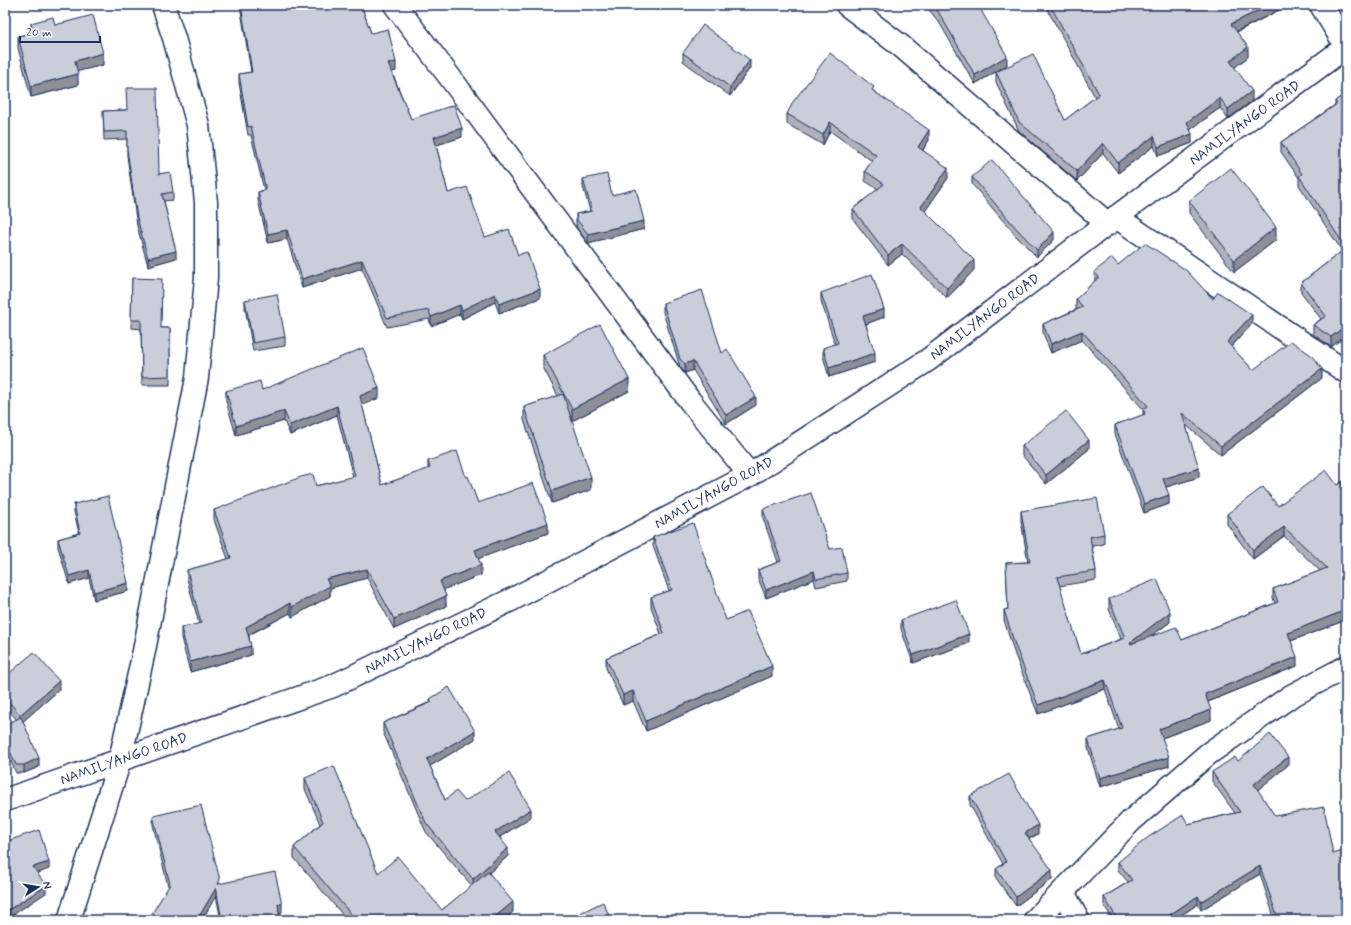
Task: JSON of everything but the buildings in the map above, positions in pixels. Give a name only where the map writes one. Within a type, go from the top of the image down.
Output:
[{"type":"street","points":[[69,920],[120,760],[145,643],[197,378],[206,278],[206,202],[198,125],[174,38],[163,5]]},
{"type":"street","points":[[395,5],[457,86],[690,401],[750,475]]},
{"type":"street","points":[[846,5],[901,46],[1112,221],[1346,372]]},
{"type":"street","points":[[1320,5],[1346,47]]},
{"type":"street","name":"NAMILYANGO ROAD","points":[[5,800],[333,686],[513,599],[750,475],[928,360],[1346,47]]},
{"type":"street","points":[[1035,920],[1130,822],[1208,754],[1291,696],[1346,667]]},
{"type":"street","points":[[1063,892],[1078,920]]}]
